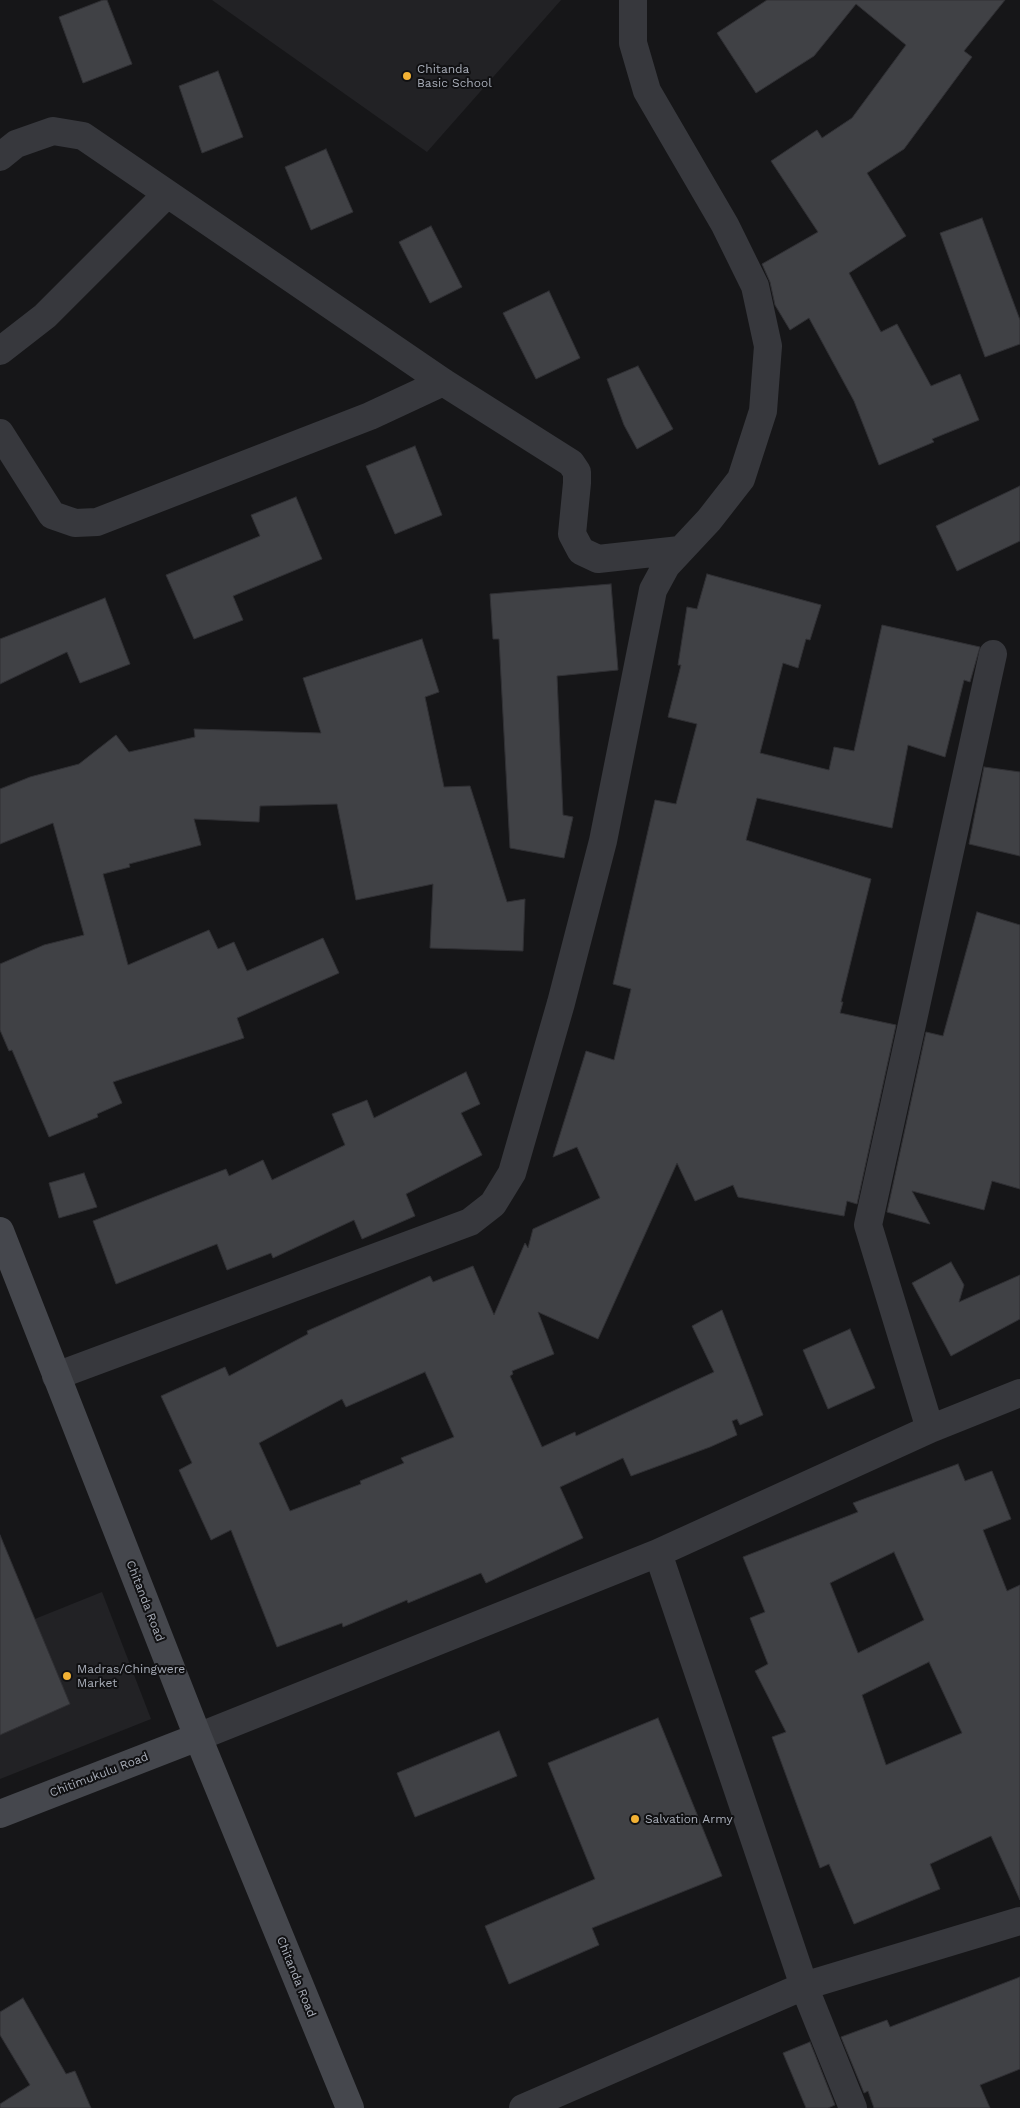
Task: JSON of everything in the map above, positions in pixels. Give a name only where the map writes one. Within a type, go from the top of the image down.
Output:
[{"type":"street","points":[[56,1376],[470,1222],[493,1204],[512,1173],[561,1003],[603,841],[653,590],[666,566],[709,520],[741,479],[763,411],[768,346],[755,286],[725,225],[647,92],[633,43],[633,0]]},
{"type":"street","points":[[0,157],[16,144],[53,130],[83,136],[443,382],[571,463],[577,472],[572,534],[581,551],[598,559],[680,550]]},
{"type":"street","points":[[0,351],[45,316],[167,194]]},
{"type":"street","points":[[0,433],[52,515],[75,522],[97,522],[370,416],[443,382]]},
{"type":"street","points":[[930,1430],[868,1225],[993,654]]},
{"type":"street","name":"Chitanda Road","points":[[0,1231],[198,1737],[350,2108]]},
{"type":"street","points":[[198,1737],[658,1553],[930,1430],[1020,1393]]},
{"type":"street","points":[[658,1553],[804,1986],[852,2108]]},
{"type":"street","name":"Chitimukulu Road","points":[[0,1814],[198,1737]]},
{"type":"street","points":[[523,2108],[804,1986],[1020,1921]]},
{"type":"shaded area","name":"Chitanda Basic School","points":[[212,0],[561,0],[427,152]]},
{"type":"shaded area","name":"Madras/Chingwere Market","points":[[102,1592],[151,1719],[0,1779],[0,1633]]},
{"type":"building","points":[[107,0],[132,64],[83,83],[59,17]]},
{"type":"building","points":[[767,0],[1005,0],[964,51],[972,57],[904,149],[867,173],[906,236],[849,273],[881,332],[897,324],[931,386],[960,374],[979,420],[932,439],[934,442],[879,465],[854,401],[809,318],[790,330],[775,305],[770,282],[762,264],[818,232],[771,161],[817,130],[822,138],[852,118],[906,45],[856,4],[814,56],[756,93],[717,33]]},
{"type":"building","points":[[218,71],[243,137],[202,153],[179,86]]},
{"type":"building","points":[[326,149],[353,212],[311,230],[285,167]]},
{"type":"building","points":[[982,218],[1020,320],[1020,344],[985,357],[940,233]]},
{"type":"building","points":[[431,226],[462,287],[430,303],[399,242]]},
{"type":"building","points":[[549,291],[580,358],[536,379],[503,313]]},
{"type":"building","points":[[638,366],[673,429],[637,449],[624,425],[607,379]]},
{"type":"building","points":[[415,446],[442,515],[395,534],[366,466]]},
{"type":"building","points":[[1020,486],[1020,541],[957,571],[936,526]]},
{"type":"building","points":[[296,497],[322,559],[233,596],[243,620],[194,639],[166,575],[260,536],[251,515]]},
{"type":"building","points":[[707,574],[821,605],[810,640],[806,639],[798,668],[783,663],[760,753],[829,770],[834,747],[854,751],[882,625],[980,647],[970,682],[964,680],[945,757],[908,745],[892,828],[757,798],[746,840],[871,879],[841,1002],[843,1002],[840,1013],[896,1025],[857,1204],[847,1201],[844,1216],[738,1197],[733,1185],[695,1201],[677,1163],[598,1339],[538,1312],[554,1354],[512,1371],[513,1374],[510,1376],[542,1447],[575,1432],[576,1436],[714,1372],[692,1326],[722,1310],[763,1415],[740,1425],[737,1419],[732,1421],[737,1435],[631,1476],[623,1458],[560,1487],[583,1538],[486,1583],[481,1573],[408,1603],[407,1600],[343,1627],[342,1623],[277,1647],[231,1530],[211,1540],[179,1470],[192,1463],[161,1396],[225,1367],[229,1376],[308,1334],[307,1331],[430,1276],[433,1282],[473,1266],[494,1315],[525,1243],[528,1248],[533,1229],[600,1198],[577,1147],[553,1157],[586,1051],[614,1060],[631,989],[613,984],[655,800],[676,804],[697,724],[668,717],[681,665],[678,665],[687,607],[697,609]],"holes":[[[425,1372],[454,1437],[401,1458],[404,1463],[360,1481],[361,1484],[290,1511],[259,1443],[342,1399],[346,1407]]]},
{"type":"building","points":[[611,584],[618,670],[557,676],[563,815],[573,817],[564,858],[510,848],[499,639],[493,639],[490,594]]},
{"type":"building","points":[[105,598],[130,664],[80,683],[67,652],[0,684],[0,639]]},
{"type":"building","points":[[422,639],[439,692],[425,697],[444,787],[470,786],[507,902],[525,899],[523,951],[430,948],[433,884],[356,900],[337,804],[260,806],[259,822],[194,819],[201,845],[129,864],[130,867],[103,874],[128,965],[209,930],[218,949],[234,942],[247,971],[323,938],[339,973],[237,1018],[244,1038],[113,1082],[122,1103],[97,1114],[98,1117],[49,1137],[12,1050],[9,1051],[0,1030],[0,964],[44,945],[84,935],[53,823],[0,844],[0,789],[30,777],[79,764],[116,735],[129,752],[195,737],[194,729],[321,733],[303,678]]},
{"type":"building","points":[[984,767],[1020,772],[1020,856],[969,844]]},
{"type":"building","points":[[977,912],[1020,925],[1020,1189],[992,1181],[984,1210],[912,1191],[930,1224],[887,1212],[926,1032],[943,1036]]},
{"type":"building","points":[[466,1072],[480,1104],[461,1113],[482,1155],[406,1194],[415,1216],[362,1239],[354,1220],[273,1258],[271,1253],[227,1270],[217,1244],[116,1284],[93,1221],[226,1169],[229,1176],[263,1160],[272,1180],[345,1145],[332,1114],[367,1100],[374,1118]]},
{"type":"building","points":[[84,1173],[97,1207],[59,1218],[49,1183]]},
{"type":"building","points":[[951,1262],[964,1285],[959,1302],[1020,1275],[1020,1319],[951,1356],[912,1283]]},
{"type":"building","points":[[850,1329],[875,1388],[828,1409],[803,1350]]},
{"type":"building","points":[[958,1464],[965,1481],[992,1471],[1011,1519],[983,1530],[1007,1591],[1020,1585],[1020,1900],[991,1836],[930,1864],[940,1889],[854,1924],[829,1864],[820,1868],[772,1737],[786,1732],[755,1671],[768,1664],[750,1618],[765,1612],[743,1557],[858,1512],[853,1503]],"holes":[[[894,1552],[924,1620],[858,1653],[830,1583]],[[929,1662],[962,1733],[886,1765],[862,1695]]]},
{"type":"building","points":[[0,1535],[70,1704],[0,1735]]},
{"type":"building","name":"Salvation Army","points":[[658,1718],[722,1876],[592,1928],[599,1945],[509,1984],[485,1926],[595,1879],[548,1763]]},
{"type":"building","points":[[499,1731],[517,1776],[415,1817],[397,1773]]},
{"type":"building","points":[[1020,1977],[1020,2069],[980,2085],[990,2108],[874,2108],[868,2091],[864,2093],[841,2037],[887,2020],[890,2027]]},
{"type":"building","points":[[23,1998],[66,2074],[75,2071],[91,2108],[0,2108],[0,2104],[30,2085],[0,2035],[0,2012]]},
{"type":"building","points":[[810,2042],[835,2105],[828,2108],[806,2108],[783,2053]]},
{"type":"place","name":"Chitanda Basic School","points":[[407,76]]},
{"type":"place","name":"Madras/Chingwere Market","points":[[67,1676]]},
{"type":"place","name":"Salvation Army","points":[[635,1819]]}]
